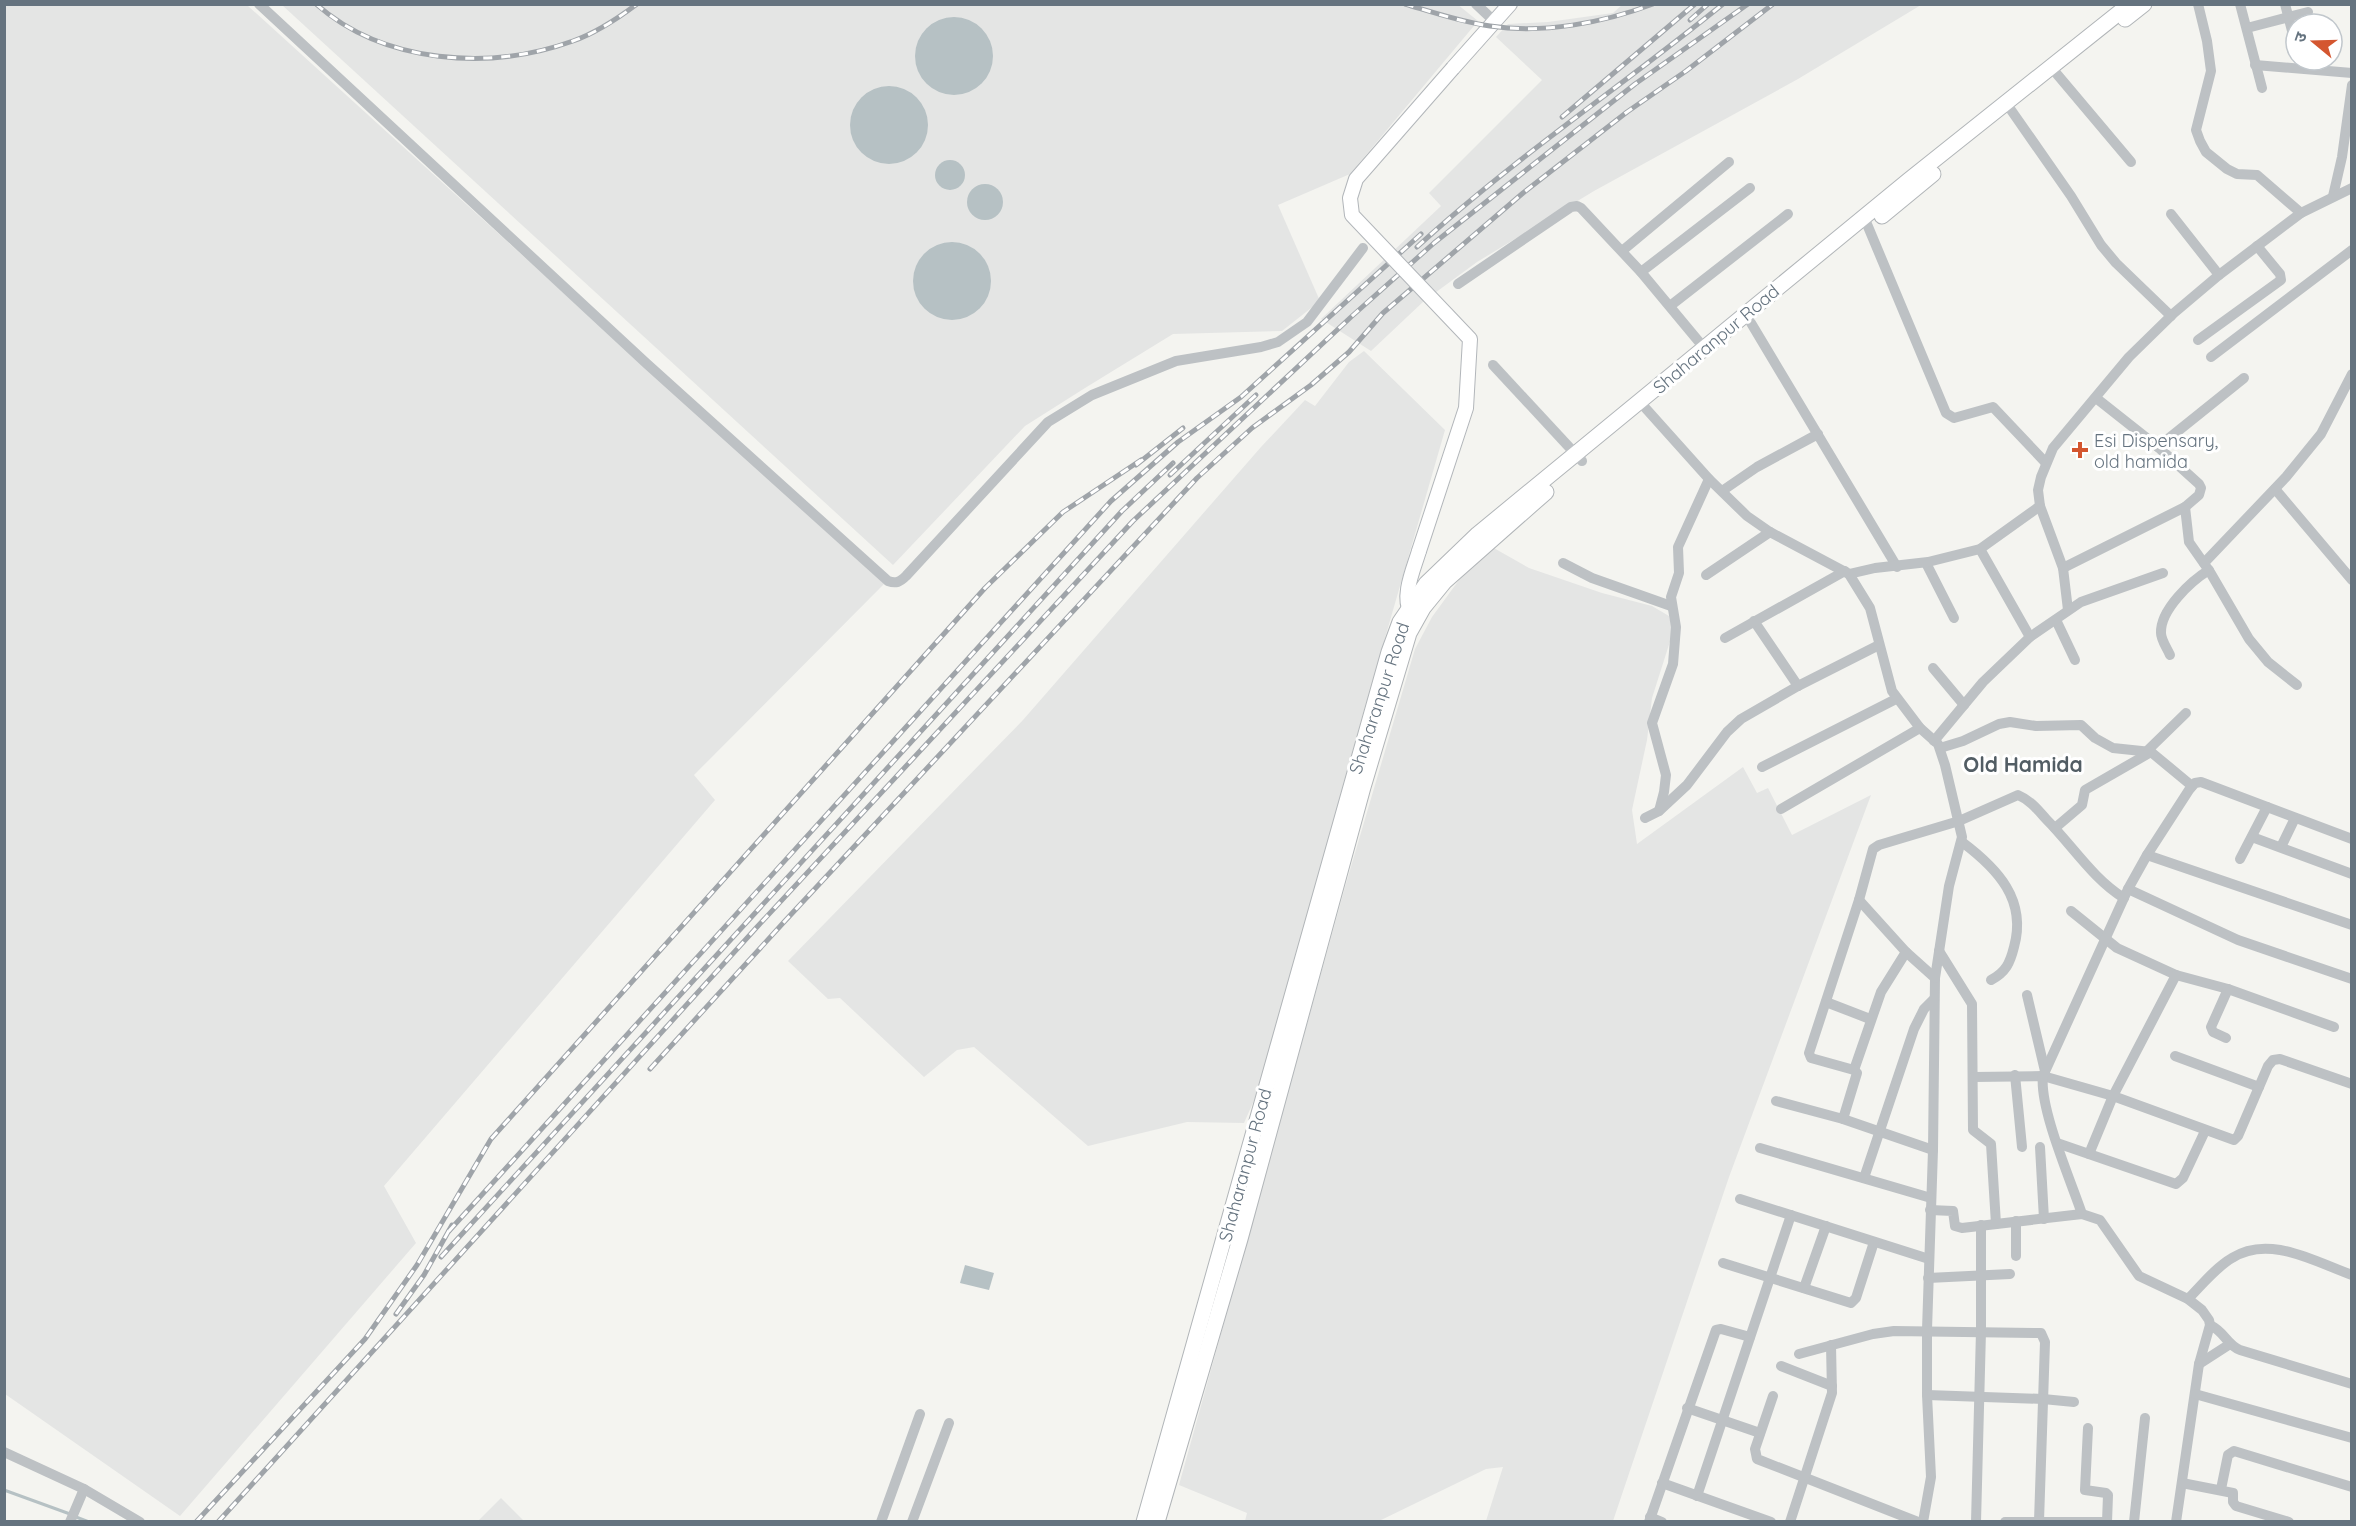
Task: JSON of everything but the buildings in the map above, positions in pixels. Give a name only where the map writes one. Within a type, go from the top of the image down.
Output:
[{"type":"main road","points":[[1412,615],[1409,588],[1466,408],[1470,339],[1352,215],[1350,198],[1356,179],[1510,4]]},
{"type":"main road","name":"Shaharanpur Road","points":[[1144,1521],[1237,1196],[1301,958],[1386,663],[1400,622],[1423,608],[1445,581],[1579,458],[1642,406],[1751,323],[1866,222],[2130,4]]},
{"type":"main road","name":"Shaharanpur Road","points":[[1642,406],[1705,349],[2144,4]]},
{"type":"main road","name":"Shaharanpur Road","points":[[1157,1521],[1240,1239],[1363,787],[1409,633],[1412,615]]},
{"type":"street","points":[[259,4],[638,355],[888,581],[894,583],[900,582],[1048,422],[1092,395],[1176,361],[1261,347],[1278,342],[1307,321],[1363,248]]},
{"type":"street","points":[[1476,4],[1494,21]]},
{"type":"street","points":[[2198,4],[2211,71],[2196,130],[2199,141],[2206,152],[2227,169],[2237,174],[2257,175],[2301,213]]},
{"type":"street","points":[[2240,4],[2262,88]]},
{"type":"street","points":[[2247,28],[2284,18]]},
{"type":"street","points":[[2255,65],[2284,64]]},
{"type":"street","points":[[2056,73],[2131,162]]},
{"type":"street","points":[[2333,196],[2342,157],[2352,85]]},
{"type":"street","points":[[2011,110],[2102,245],[2116,263],[2171,316]]},
{"type":"street","points":[[1622,251],[1729,162]]},
{"type":"street","points":[[1641,272],[1750,188]]},
{"type":"street","points":[[2068,610],[2063,568],[2040,506],[2038,490],[2053,448],[2129,357],[2171,316],[2219,275],[2301,213],[2352,188]]},
{"type":"street","points":[[1458,284],[1575,206],[1581,207],[1641,272],[1705,349]]},
{"type":"street","points":[[1670,306],[1788,214]]},
{"type":"street","points":[[2171,214],[2219,275]]},
{"type":"street","points":[[1866,222],[1946,413],[1954,418],[1993,407],[2046,463]]},
{"type":"street","points":[[2198,340],[2281,280],[2280,274],[2257,246]]},
{"type":"street","points":[[2211,357],[2352,250]]},
{"type":"street","points":[[1751,323],[1897,567]]},
{"type":"street","points":[[1493,365],[1579,458]]},
{"type":"street","points":[[2170,655],[2161,632],[2164,620],[2188,585],[2207,567],[2276,489],[2321,434],[2348,388],[2352,374]]},
{"type":"street","points":[[2158,447],[2244,378]]},
{"type":"street","points":[[2063,568],[2185,507],[2199,495],[2201,488],[2158,447],[2096,398]]},
{"type":"street","points":[[1642,406],[1709,479],[1747,516],[1770,532],[1847,573],[1870,608],[1888,683],[1896,699],[1937,744],[1959,821],[1962,842],[1949,886],[1935,978],[1933,1150],[1927,1330],[1931,1477],[1921,1521],[1757,1459],[1755,1449],[1773,1396]]},
{"type":"street","points":[[1722,491],[1757,467],[1818,434]]},
{"type":"street","points":[[1659,811],[1666,775],[1652,723],[1672,664],[1676,627],[1671,606],[1671,593],[1679,573],[1678,547],[1709,479]]},
{"type":"street","points":[[2276,489],[2352,580]]},
{"type":"street","points":[[1725,638],[1847,573],[1926,563],[1980,549],[2040,506]]},
{"type":"street","points":[[2185,507],[2189,542],[2207,567],[2249,639],[2268,662],[2296,685]]},
{"type":"street","points":[[1706,575],[1770,532]]},
{"type":"street","points":[[1980,549],[2030,637]]},
{"type":"street","points":[[1563,563],[1592,578],[1671,606]]},
{"type":"street","points":[[1926,563],[1953,618]]},
{"type":"street","points":[[2338,564],[2352,563]]},
{"type":"street","points":[[1937,744],[1983,682],[2030,637],[2081,602],[2163,573]]},
{"type":"street","points":[[2056,620],[2076,660]]},
{"type":"street","points":[[1754,621],[1798,686]]},
{"type":"street","points":[[1645,818],[1659,811],[1687,784],[1735,724],[1751,712],[1880,645]]},
{"type":"street","points":[[1933,668],[1964,705]]},
{"type":"street","points":[[1762,767],[1896,699]]},
{"type":"street","points":[[2055,828],[2082,805],[2085,790],[2150,751],[2186,713]]},
{"type":"street","points":[[1937,744],[1963,741],[1999,724],[2010,722],[2036,726],[2082,725],[2095,738],[2113,748],[2150,751],[2192,786]]},
{"type":"street","points":[[1781,809],[1920,728]]},
{"type":"street","points":[[2044,1074],[2126,893],[2147,855],[2192,786],[2202,782],[2352,839]]},
{"type":"street","points":[[1854,1070],[1808,1056],[1859,900],[1873,849],[1879,845],[1959,821],[2018,795],[2030,802],[2055,828],[2102,883],[2238,940],[2352,979]]},
{"type":"street","points":[[2240,859],[2267,807]]},
{"type":"street","points":[[2281,847],[2295,818]]},
{"type":"street","points":[[2252,837],[2352,874]]},
{"type":"street","points":[[1962,842],[2002,880],[2012,898],[2019,920],[2008,967],[1991,980]]},
{"type":"street","points":[[2147,855],[2352,925]]},
{"type":"street","points":[[1859,900],[1906,952],[1935,978]]},
{"type":"street","points":[[2072,912],[2105,940],[2133,956],[2176,975],[2228,989],[2334,1027]]},
{"type":"street","points":[[1938,951],[1972,1004],[1973,1130],[1991,1144],[1996,1224]]},
{"type":"street","points":[[1843,1119],[1857,1076],[1854,1070],[1870,1019],[1887,980],[1906,952]]},
{"type":"street","points":[[2089,1154],[2113,1096],[2176,975]]},
{"type":"street","points":[[2226,1038],[2213,1032],[2211,1027],[2228,989]]},
{"type":"street","points":[[2027,995],[2044,1074],[2044,1092],[2057,1143],[2082,1214]]},
{"type":"street","points":[[1864,1178],[1914,1029],[1924,1010],[1934,999]]},
{"type":"street","points":[[1826,1002],[1870,1019]]},
{"type":"street","points":[[2175,1056],[2259,1087]]},
{"type":"street","points":[[1974,1077],[2044,1074],[2113,1096],[2231,1140],[2236,1139],[2268,1066],[2276,1059],[2352,1084]]},
{"type":"street","points":[[2015,1075],[2022,1147]]},
{"type":"street","points":[[1776,1101],[1843,1119],[1933,1150]]},
{"type":"street","points":[[2057,1143],[2176,1184],[2184,1178],[2205,1131]]},
{"type":"street","points":[[2040,1147],[2044,1219]]},
{"type":"street","points":[[1760,1148],[1931,1198]]},
{"type":"street","points":[[1740,1199],[1929,1259]]},
{"type":"street","points":[[1930,1210],[1953,1211],[1957,1227],[2082,1214],[2100,1220],[2139,1276],[2188,1299],[2206,1315],[2210,1325],[2199,1364],[2176,1521]]},
{"type":"street","points":[[1697,1496],[1791,1215]]},
{"type":"street","points":[[2016,1221],[2016,1256]]},
{"type":"street","points":[[1976,1521],[1980,1397],[1981,1225]]},
{"type":"street","points":[[1804,1288],[1826,1226]]},
{"type":"street","points":[[1723,1263],[1854,1302],[1874,1242]]},
{"type":"street","points":[[2188,1299],[2220,1267],[2232,1258],[2253,1249],[2278,1250],[2352,1275]]},
{"type":"street","points":[[1928,1278],[2010,1274]]},
{"type":"street","points":[[2210,1325],[2220,1330],[2230,1344],[2240,1350],[2352,1384]]},
{"type":"street","points":[[1662,1521],[1650,1519],[1716,1330],[1721,1329],[1750,1337]]},
{"type":"street","points":[[1799,1354],[1883,1332],[1927,1330],[2041,1333],[2045,1342],[2038,1521]]},
{"type":"street","points":[[2199,1364],[2230,1344]]},
{"type":"street","points":[[1790,1521],[1832,1393],[1831,1345]]},
{"type":"street","points":[[1781,1366],[1832,1386]]},
{"type":"street","points":[[2195,1394],[2352,1438]]},
{"type":"street","points":[[1927,1395],[2074,1402]]},
{"type":"street","points":[[1687,1408],[1760,1433]]},
{"type":"street","points":[[881,1521],[921,1414]]},
{"type":"street","points":[[2134,1521],[2145,1418]]},
{"type":"street","points":[[912,1521],[949,1423]]},
{"type":"street","points":[[2005,1521],[2106,1521],[2108,1495],[2085,1490],[2088,1428]]},
{"type":"street","points":[[2221,1489],[2228,1455],[2234,1451],[2352,1487]]},
{"type":"street","points":[[4,1452],[84,1489],[140,1521]]},
{"type":"street","points":[[1662,1482],[1771,1521]]},
{"type":"street","points":[[2182,1483],[2221,1489],[2234,1494],[2233,1502],[2236,1506],[2289,1521]]},
{"type":"street","points":[[71,1518],[84,1489]]},
{"type":"shaded area","points":[[1457,4],[1478,21],[1350,174],[1278,205],[1320,301],[1282,331],[1173,334],[1085,388],[1025,426],[893,565],[282,5]]},
{"type":"shaded area","points":[[1623,4],[1921,5],[1798,79],[1594,191],[1477,262],[1424,301],[1371,351],[1321,319],[1441,206],[1429,193],[1542,80],[1496,37],[1508,24],[1548,22],[1613,13]]},
{"type":"shaded area","points":[[5,5],[247,5],[884,584],[694,775],[715,800],[384,1186],[416,1243],[180,1516],[5,1394]]},
{"type":"shaded area","points":[[954,17],[969,20],[986,34],[993,56],[990,71],[976,88],[954,95],[939,92],[922,78],[915,56],[918,41],[932,24]]},
{"type":"shaded area","points":[[889,86],[904,89],[921,103],[928,125],[925,140],[911,157],[889,164],[874,161],[857,147],[850,125],[853,110],[867,93]]},
{"type":"shaded area","points":[[950,160],[960,165],[965,175],[960,185],[950,190],[940,185],[935,175],[940,165]]},
{"type":"shaded area","points":[[985,184],[998,189],[1003,202],[998,215],[985,220],[972,215],[967,202],[972,189]]},
{"type":"shaded area","points":[[952,242],[967,245],[984,259],[991,281],[988,296],[974,313],[952,320],[937,317],[920,303],[913,281],[916,266],[930,249]]},
{"type":"shaded area","points":[[1364,351],[1445,430],[1357,735],[1263,1080],[1244,1123],[1187,1122],[1088,1146],[974,1047],[957,1050],[924,1077],[840,998],[828,999],[788,961],[1023,720],[1261,447],[1305,400],[1315,406],[1349,362]]},
{"type":"shaded area","points":[[1492,547],[1529,568],[1602,593],[1652,606],[1669,616],[1673,632],[1652,698],[1647,740],[1632,810],[1637,844],[1743,767],[1757,793],[1768,788],[1792,835],[1871,795],[1729,1177],[1613,1521],[1486,1521],[1503,1467],[1486,1469],[1379,1521],[1245,1521],[1247,1513],[1179,1485],[1345,887],[1415,649],[1432,617],[1459,580]]},
{"type":"shaded area","points":[[965,1265],[994,1273],[989,1290],[960,1283]]},
{"type":"shaded area","points":[[501,1498],[524,1521],[478,1521]]},
{"type":"waterway","points":[[4,1490],[70,1514]]},
{"type":"waterway","points":[[76,1517],[89,1522]]},
{"type":"railway","points":[[316,4],[343,24],[373,39],[405,50],[439,56],[473,58],[507,56],[573,41],[606,25],[637,4]]},
{"type":"railway","points":[[1405,4],[1479,24],[1531,29],[1573,25],[1614,17],[1653,4]]},
{"type":"railway","points":[[1562,117],[1695,4]]},
{"type":"railway","points":[[1690,20],[1708,4]]},
{"type":"railway","points":[[1417,247],[1491,183],[1723,4]]},
{"type":"railway","points":[[218,1522],[757,927],[1133,521],[1351,317],[1434,243],[1635,84],[1748,4]]},
{"type":"railway","points":[[650,1069],[1197,478],[1252,428],[1311,385],[1349,352],[1383,313],[1523,193],[1627,112],[1686,71],[1773,4]]},
{"type":"railway","points":[[449,1231],[1111,501],[1178,442],[1241,397],[1421,234]]},
{"type":"railway","points":[[1170,475],[1256,395]]},
{"type":"railway","points":[[1136,465],[1183,428]]},
{"type":"railway","points":[[196,1522],[365,1339],[417,1265],[491,1139],[985,588],[1063,512],[1141,460]]},
{"type":"railway","points":[[441,1257],[1122,511],[1173,463]]},
{"type":"railway","points":[[396,1314],[424,1275],[452,1225]]},
{"type":"place","name":"Esi Dispensary, old hamida","points":[[2080,450]]},
{"type":"district","name":"Old Hamida","points":[[2023,764]]}]
